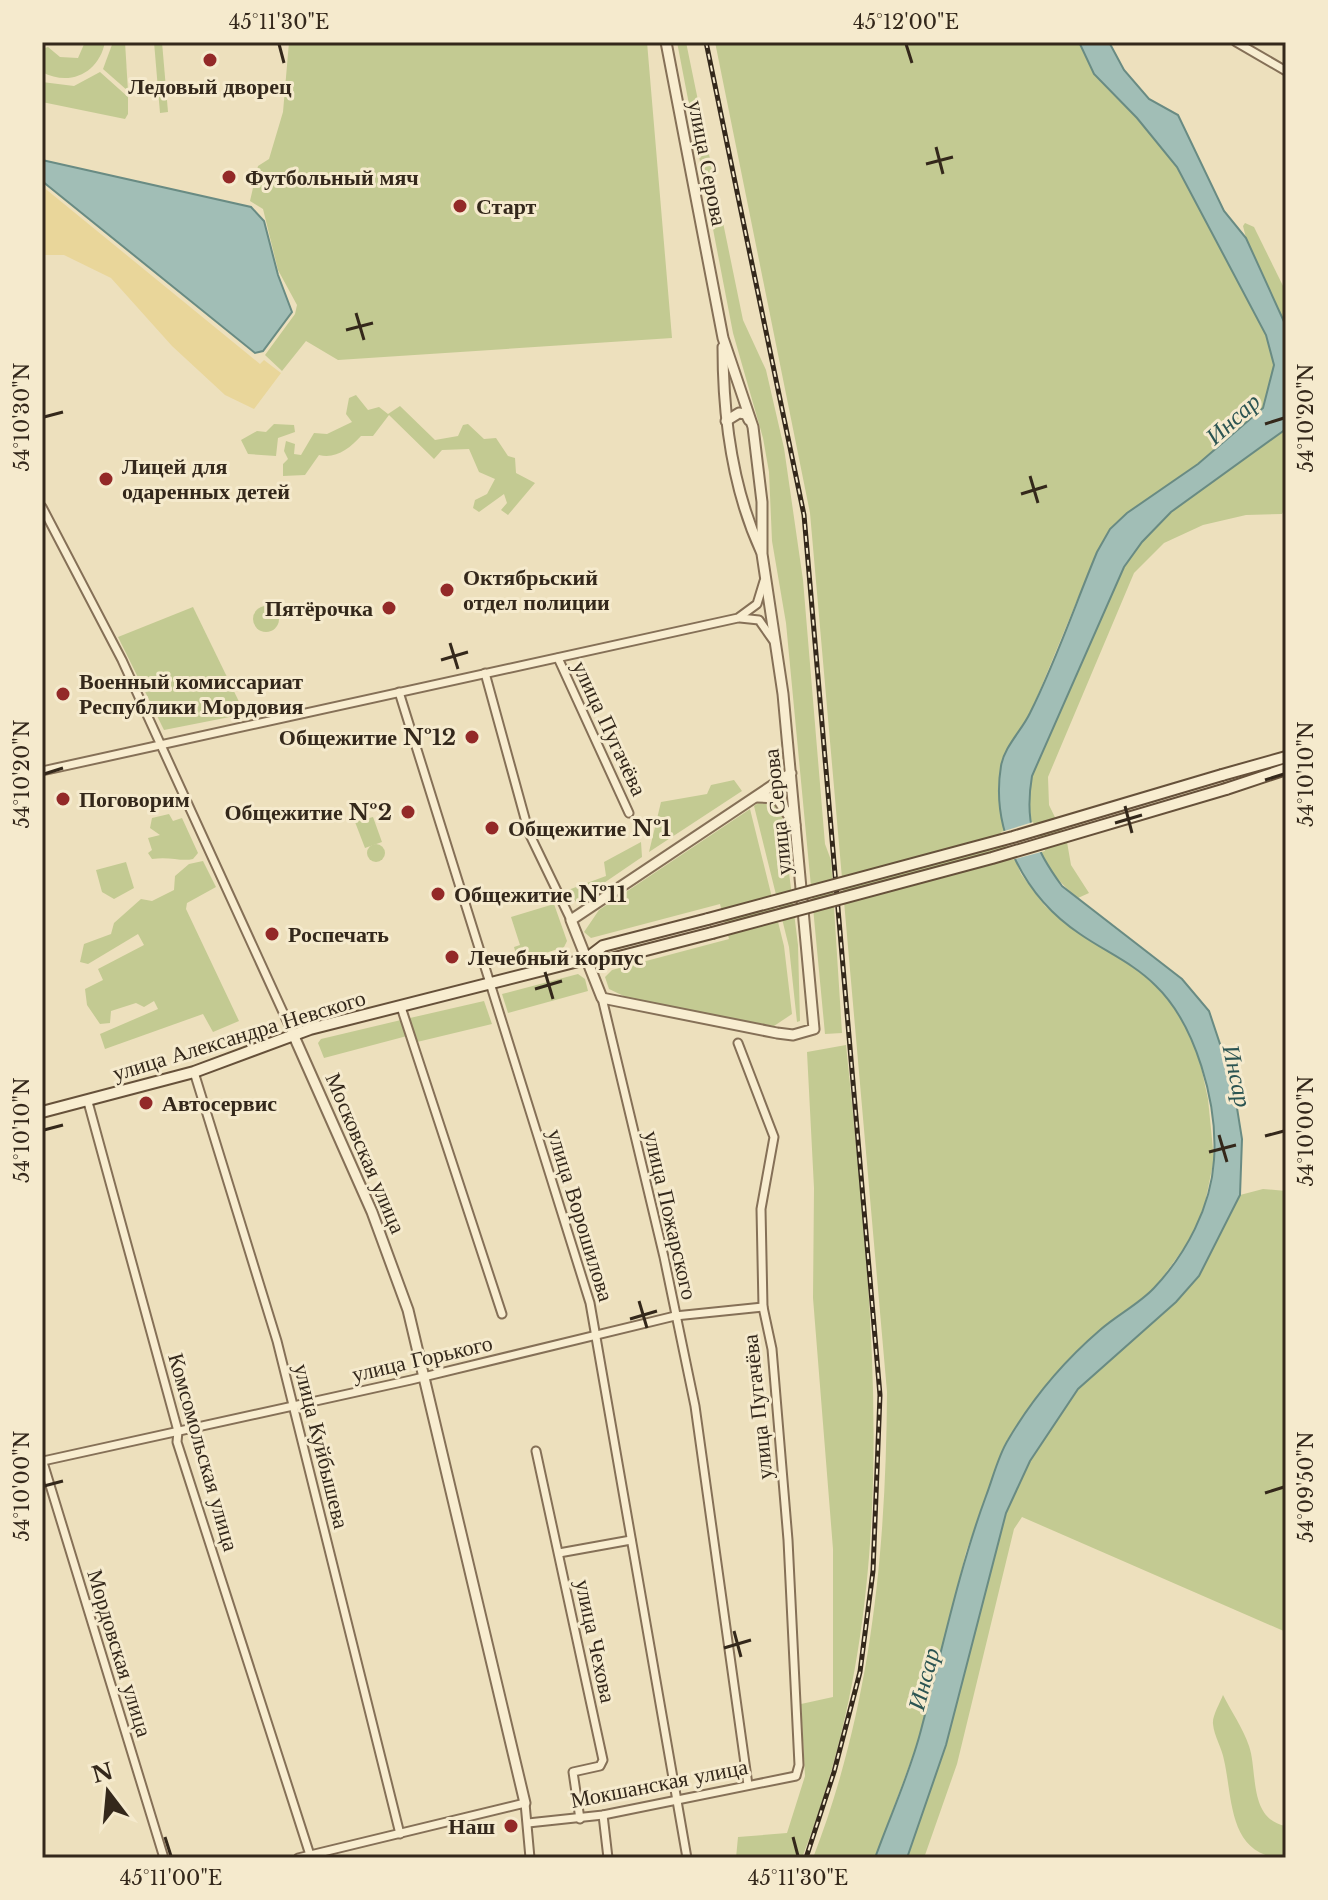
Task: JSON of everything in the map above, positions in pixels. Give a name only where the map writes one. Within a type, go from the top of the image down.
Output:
[{"type":"main road","points":[[586,959],[603,946],[1013,837],[1286,757]]},
{"type":"main road","points":[[586,959],[607,960],[1020,850],[1286,769]]},
{"type":"main road","name":"улица Александра Невского","points":[[42,1112],[194,1072],[293,1034],[586,959]]},
{"type":"street","name":"улица Серова","points":[[666,42],[723,338],[753,427],[762,502],[762,554]]},
{"type":"street","points":[[1236,42],[1286,71]]},
{"type":"street","name":"улица Серова","points":[[602,998],[777,1033],[793,1035],[814,1029],[789,748],[762,554],[741,493],[726,421],[723,338]]},
{"type":"street","points":[[726,421],[731,415],[746,414],[753,427]]},
{"type":"street","name":"Московская улица","points":[[42,507],[116,648],[161,743],[383,1238],[426,1376],[525,1803],[530,1858]]},
{"type":"street","points":[[738,618],[757,604],[765,570]]},
{"type":"street","points":[[42,771],[738,618],[759,620],[775,643]]},
{"type":"street","name":"улица Пугачёва","points":[[558,658],[629,813]]},
{"type":"street","name":"улица Пожарского","points":[[485,673],[529,833],[571,920],[602,998],[695,1406],[748,1785]]},
{"type":"street","name":"улица Ворошилова","points":[[399,692],[590,1303],[687,1858]]},
{"type":"street","points":[[770,786],[782,771],[789,748]]},
{"type":"street","points":[[571,920],[791,773]]},
{"type":"street","points":[[750,798],[762,795],[777,798],[797,829]]},
{"type":"street","points":[[401,1007],[502,1314]]},
{"type":"street","name":"улица Пугачёва","points":[[738,1043],[774,1137],[761,1209],[763,1307],[772,1349],[788,1540],[799,1765],[796,1776]]},
{"type":"street","name":"улица Куйбышева","points":[[194,1072],[294,1406],[400,1834]]},
{"type":"street","name":"Комсомольская улица","points":[[88,1102],[178,1431],[177,1442],[310,1855]]},
{"type":"street","name":"улица Горького","points":[[42,1460],[426,1376],[675,1316],[763,1307]]},
{"type":"street","name":"улица Чехова","points":[[536,1451],[603,1760],[600,1766],[573,1772],[580,1819]]},
{"type":"street","name":"Мордовская улица","points":[[42,1460],[164,1858]]},
{"type":"street","points":[[559,1553],[631,1540]]},
{"type":"street","name":"Мокшанская улица","points":[[528,1823],[603,1815],[796,1776]]},
{"type":"street","points":[[298,1858],[525,1803]]},
{"type":"street","points":[[603,1815],[608,1858]]},
{"type":"green space","points":[[85,42],[105,42],[97,62],[90,69],[63,78],[42,72],[42,49],[48,47],[60,57],[78,58]]},
{"type":"green space","points":[[113,42],[125,42],[128,91],[103,69]]},
{"type":"green space","points":[[154,42],[162,42],[168,112],[160,113]]},
{"type":"green space","name":"Старт","points":[[289,42],[647,42],[672,338],[338,360],[306,341],[282,371],[265,355],[295,314],[297,305],[278,270],[263,209],[250,201],[258,166],[269,159],[283,112]]},
{"type":"green space","points":[[677,42],[686,42],[743,320],[766,370],[784,448],[803,580],[825,844],[831,860],[842,1033],[825,1034],[786,623],[772,541],[769,472],[763,438],[733,333]]},
{"type":"green space","points":[[715,42],[1079,42],[1094,74],[1137,118],[1177,167],[1266,335],[1274,365],[1263,408],[1198,464],[1127,513],[1110,529],[1097,552],[1030,714],[1002,761],[1006,834],[1021,874],[1045,906],[1081,935],[1120,955],[1156,985],[1180,1014],[1197,1048],[1208,1099],[1214,1159],[1205,1203],[1192,1237],[1154,1289],[1101,1329],[1065,1363],[1005,1444],[966,1552],[920,1736],[875,1858],[813,1858],[833,1801],[862,1687],[883,1511],[887,1392],[810,513]]},
{"type":"green space","points":[[100,72],[128,97],[125,119],[42,102],[42,82],[74,86]]},
{"type":"green space","points":[[1245,223],[1254,227],[1286,292],[1286,326],[1246,238]]},
{"type":"green space","points":[[356,395],[368,410],[379,407],[388,414],[400,406],[435,440],[458,436],[463,425],[468,424],[484,439],[496,438],[508,456],[515,458],[516,473],[535,483],[508,515],[501,510],[507,503],[504,494],[479,512],[473,508],[475,500],[487,494],[495,479],[479,472],[469,449],[442,450],[434,459],[389,415],[373,436],[361,436],[337,454],[319,455],[305,475],[283,476],[283,464],[288,459],[284,451],[286,441],[295,444],[294,454],[301,455],[314,433],[327,434],[352,422],[346,414],[349,398]]},
{"type":"green space","points":[[274,424],[294,425],[295,432],[278,438],[276,456],[248,454],[241,440],[257,431],[266,432]]},
{"type":"green space","points":[[1286,429],[1286,507],[1282,514],[1246,515],[1203,525],[1164,543],[1134,573],[1048,777],[1049,805],[1067,842],[1071,865],[1089,893],[1078,898],[1052,872],[1037,844],[1030,812],[1032,776],[1124,567],[1142,542],[1171,512]]},
{"type":"green space","points":[[266,606],[275,610],[279,619],[275,628],[266,632],[257,628],[253,619],[257,610]]},
{"type":"green space","points":[[193,607],[245,714],[164,730],[118,637]]},
{"type":"green space","points":[[734,780],[742,791],[649,852],[661,802],[707,794],[711,785]]},
{"type":"green space","points":[[758,803],[778,805],[782,816],[798,945],[800,1021],[797,1022],[789,947],[754,806]]},
{"type":"green space","points":[[750,809],[784,946],[792,1014],[774,1026],[630,999],[609,989],[605,977],[612,970],[729,939],[720,904],[591,938],[584,932],[599,910]]},
{"type":"green space","points":[[169,814],[173,821],[182,818],[198,853],[193,859],[152,859],[148,853],[152,850],[148,838],[160,835],[150,828],[152,818]]},
{"type":"green space","points":[[373,817],[382,842],[365,848],[355,822]]},
{"type":"green space","points":[[641,842],[642,857],[576,902],[568,890],[606,876],[604,862]]},
{"type":"green space","points":[[376,844],[385,853],[376,862],[367,853]]},
{"type":"green space","points":[[203,861],[216,887],[187,903],[186,909],[239,1021],[213,1032],[203,1014],[105,1049],[100,1034],[158,1009],[154,1001],[144,1007],[136,1003],[111,1011],[110,1023],[100,1024],[87,1005],[85,989],[103,980],[98,969],[144,945],[138,934],[88,964],[80,962],[84,944],[111,934],[114,923],[141,899],[152,901],[174,890],[175,876],[189,864]]},
{"type":"green space","points":[[126,862],[134,888],[114,899],[102,892],[96,870]]},
{"type":"green space","points":[[554,904],[567,941],[564,947],[518,962],[514,947],[520,945],[511,917]]},
{"type":"green space","points":[[578,974],[585,979],[588,991],[508,1013],[502,994]]},
{"type":"green space","points":[[484,1001],[492,1024],[417,1042],[410,1018]]},
{"type":"green space","points":[[401,1020],[407,1036],[324,1058],[318,1043],[321,1039]]},
{"type":"green space","points":[[846,1045],[866,1251],[874,1455],[869,1557],[857,1658],[835,1758],[802,1858],[736,1858],[738,1837],[787,1833],[805,1776],[801,1704],[833,1697],[833,1549],[813,1298],[814,1188],[807,1052]]},
{"type":"green space","points":[[1263,1189],[1286,1191],[1286,1632],[1022,1517],[1014,1529],[957,1764],[924,1858],[907,1858],[946,1745],[1006,1513],[1030,1461],[1078,1389],[1176,1302],[1199,1276],[1240,1195]]},
{"type":"green space","points":[[1223,1695],[1249,1746],[1260,1804],[1274,1822],[1286,1826],[1286,1858],[1267,1855],[1253,1848],[1237,1824],[1213,1724]]},
{"type":"sand","points":[[42,186],[260,364],[264,360],[281,373],[254,409],[225,395],[172,346],[111,278],[64,255],[42,255]]},
{"type":"water","points":[[1079,42],[1109,42],[1124,70],[1149,99],[1178,115],[1224,211],[1246,238],[1286,326],[1286,429],[1171,512],[1142,542],[1124,567],[1032,776],[1029,808],[1038,847],[1062,886],[1182,979],[1209,1011],[1233,1083],[1242,1139],[1240,1195],[1199,1276],[1176,1302],[1078,1389],[1030,1461],[1006,1513],[946,1745],[907,1858],[875,1858],[906,1778],[967,1554],[1004,1446],[1027,1410],[1061,1368],[1100,1330],[1148,1294],[1166,1275],[1195,1229],[1212,1178],[1214,1138],[1208,1090],[1193,1043],[1182,1021],[1147,977],[1080,934],[1043,902],[1016,861],[1001,815],[999,791],[1003,759],[1027,719],[1097,552],[1110,529],[1127,513],[1198,464],[1263,408],[1274,365],[1266,335],[1177,167],[1137,118],[1094,74]]},
{"type":"water","points":[[42,160],[251,207],[264,221],[278,275],[292,312],[263,351],[255,353],[42,181]]},
{"type":"pier","points":[[1033,822],[1045,851],[1011,860],[1001,832]]},
{"type":"railway","points":[[706,42],[804,515],[880,1395],[873,1571],[860,1672],[834,1772],[806,1858]]},
{"type":"place","name":"Ледовый дворец","points":[[210,60]]},
{"type":"place","name":"Футбольный мяч","points":[[229,177]]},
{"type":"place","name":"Старт","points":[[460,206]]},
{"type":"place","name":"Лицей для одаренных детей","points":[[106,479]]},
{"type":"place","name":"Октябрьский отдел полиции","points":[[447,590]]},
{"type":"place","name":"Пятёрочка","points":[[389,608]]},
{"type":"place","name":"Военный комиссариат Республики Мордовия","points":[[63,694]]},
{"type":"place","name":"Общежитие №12","points":[[472,737]]},
{"type":"place","name":"Поговорим","points":[[63,799]]},
{"type":"place","name":"Общежитие №2","points":[[408,812]]},
{"type":"place","name":"Общежитие №1","points":[[492,828]]},
{"type":"place","name":"Общежитие №11","points":[[438,894]]},
{"type":"place","name":"Роспечать","points":[[272,934]]},
{"type":"place","name":"Лечебный корпус","points":[[452,957]]},
{"type":"place","name":"Автосервис","points":[[146,1103]]},
{"type":"place","name":"Наш","points":[[511,1826]]},
{"type":"water label","name":"Инсар","points":[[1233,419]]},
{"type":"water label","name":"Инсар","points":[[1237,1076]]},
{"type":"water label","name":"Инсар","points":[[924,1679]]}]
